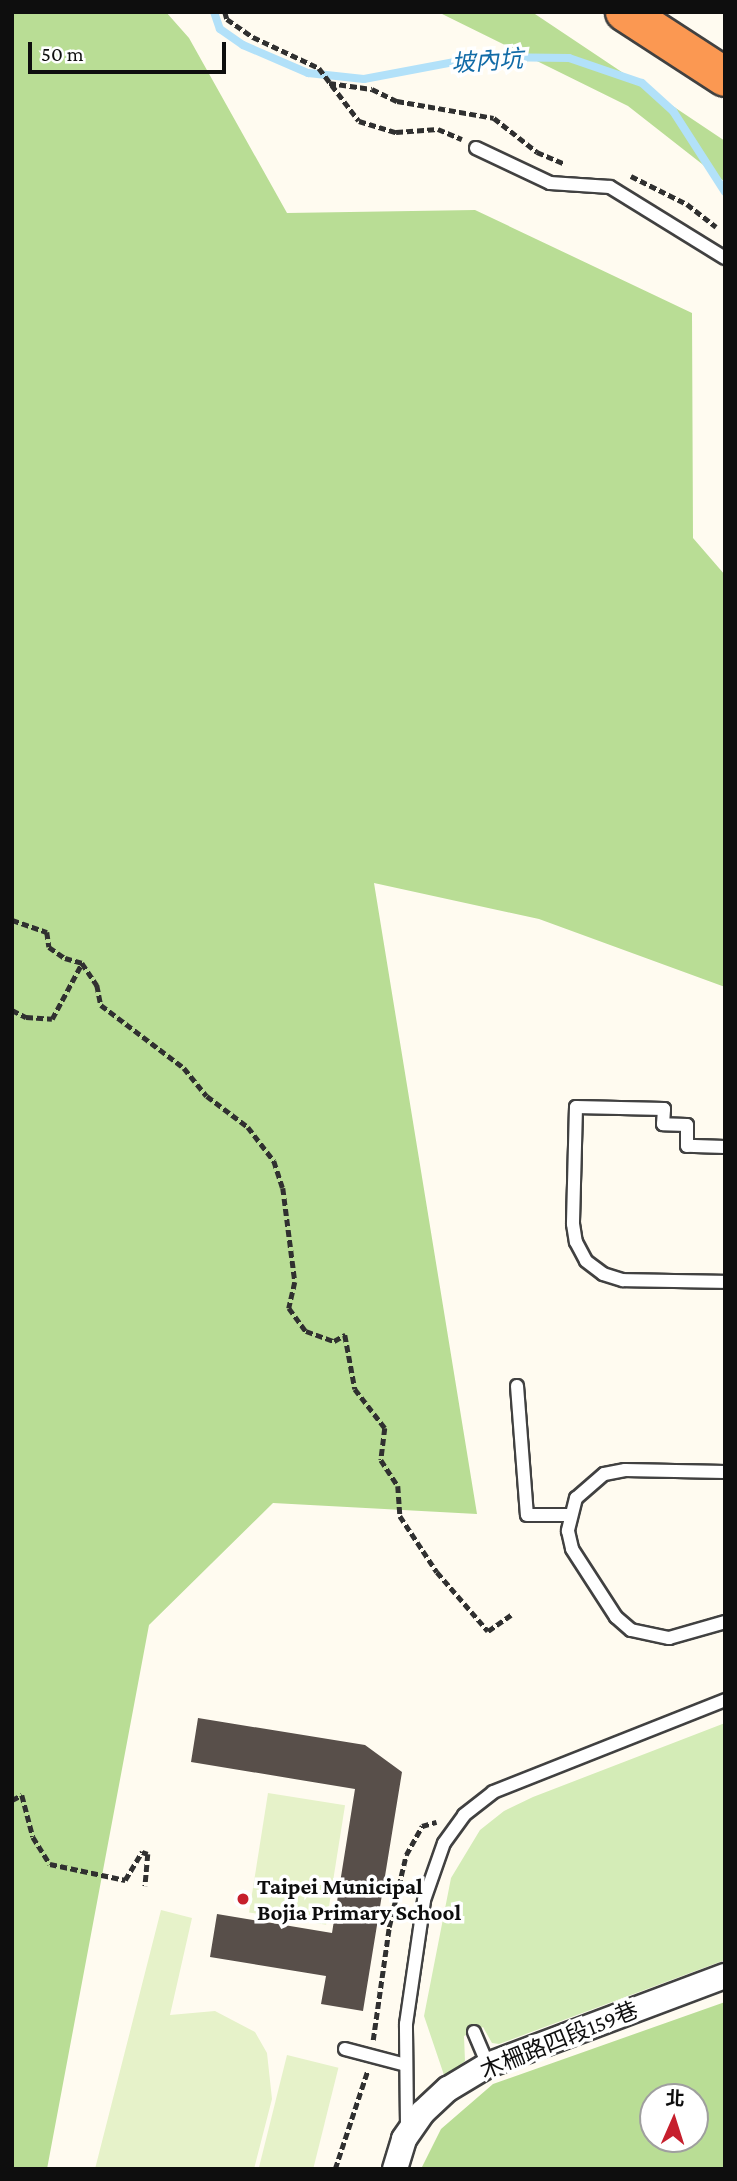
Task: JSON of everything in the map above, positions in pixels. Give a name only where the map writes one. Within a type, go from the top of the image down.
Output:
[{"type":"highway","points":[[625,12],[725,77]]},
{"type":"highway","points":[[652,12],[725,55]]},
{"type":"street","name":"木柵路四段159巷","points":[[395,2169],[404,2139],[423,2112],[448,2089],[488,2065],[725,1976]]},
{"type":"lane","points":[[476,148],[550,184],[610,187],[725,258]]},
{"type":"lane","points":[[725,1147],[687,1146],[687,1125],[663,1124],[664,1109],[576,1107],[573,1224],[576,1242],[586,1261],[603,1274],[623,1280],[725,1282]]},
{"type":"lane","points":[[517,1386],[527,1515],[569,1515]]},
{"type":"lane","points":[[725,1472],[625,1470],[604,1474],[588,1484],[569,1515],[572,1549],[616,1617],[631,1630],[669,1638],[725,1622]]},
{"type":"lane","points":[[404,2139],[410,2115],[406,2024],[431,1870],[464,1815],[493,1793],[525,1777],[725,1700]]},
{"type":"lane","points":[[474,2032],[488,2065]]},
{"type":"lane","points":[[345,2049],[406,2064]]},
{"type":"path","points":[[225,12],[226,19],[253,37],[319,68],[359,121],[396,132],[438,130],[476,148]]},
{"type":"path","points":[[330,82],[372,89],[397,101],[494,118],[537,152],[569,165]]},
{"type":"path","points":[[624,176],[635,177],[687,204],[725,234]]},
{"type":"path","points":[[12,920],[47,932],[49,947],[82,963],[97,985],[101,1005],[184,1068],[207,1096],[248,1127],[274,1161],[283,1188],[295,1282],[289,1308],[306,1331],[334,1341],[345,1335],[355,1389],[385,1428],[381,1460],[398,1486],[400,1516],[438,1572],[488,1631],[511,1615]]},
{"type":"path","points":[[12,1010],[26,1017],[52,1019],[82,963]]},
{"type":"path","points":[[12,1800],[22,1795],[33,1837],[50,1864],[125,1880],[142,1852],[148,1854],[145,1886]]},
{"type":"path","points":[[335,2169],[371,2055],[389,1927],[406,1855],[422,1826],[464,1815]]},
{"type":"green space","points":[[12,12],[166,12],[189,38],[287,213],[475,210],[692,313],[693,538],[725,575],[725,987],[539,919],[374,883],[477,1514],[273,1503],[149,1625],[47,2169],[12,2169]]},
{"type":"green space","points":[[438,12],[532,12],[725,141],[725,182],[628,106]]},
{"type":"green space","points":[[725,1723],[725,1960],[499,2044],[492,2043],[483,2027],[464,2036],[465,2061],[445,2078],[424,2016],[451,1878],[480,1830],[504,1811],[533,1797]]},
{"type":"green space","points":[[268,1793],[345,1805],[326,1925],[249,1913]]},
{"type":"green space","points":[[161,1910],[192,1918],[170,2015],[215,2011],[255,2032],[267,2053],[272,2099],[254,2169],[95,2169]]},
{"type":"green space","points":[[725,2002],[725,2169],[421,2169],[441,2129],[493,2084]]},
{"type":"green space","points":[[287,2055],[338,2068],[313,2169],[259,2169]]},
{"type":"building","points":[[198,1718],[365,1745],[402,1772],[363,2011],[321,2004],[326,1976],[210,1957],[217,1914],[332,1933],[355,1789],[191,1762]]},
{"type":"waterway","name":"坡內坑","points":[[214,12],[220,29],[243,45],[308,73],[364,79],[480,57],[569,58],[642,83],[673,111],[725,192]]},
{"type":"place","name":"Taipei Municipal Bojia Primary School","points":[[243,1899]]}]
